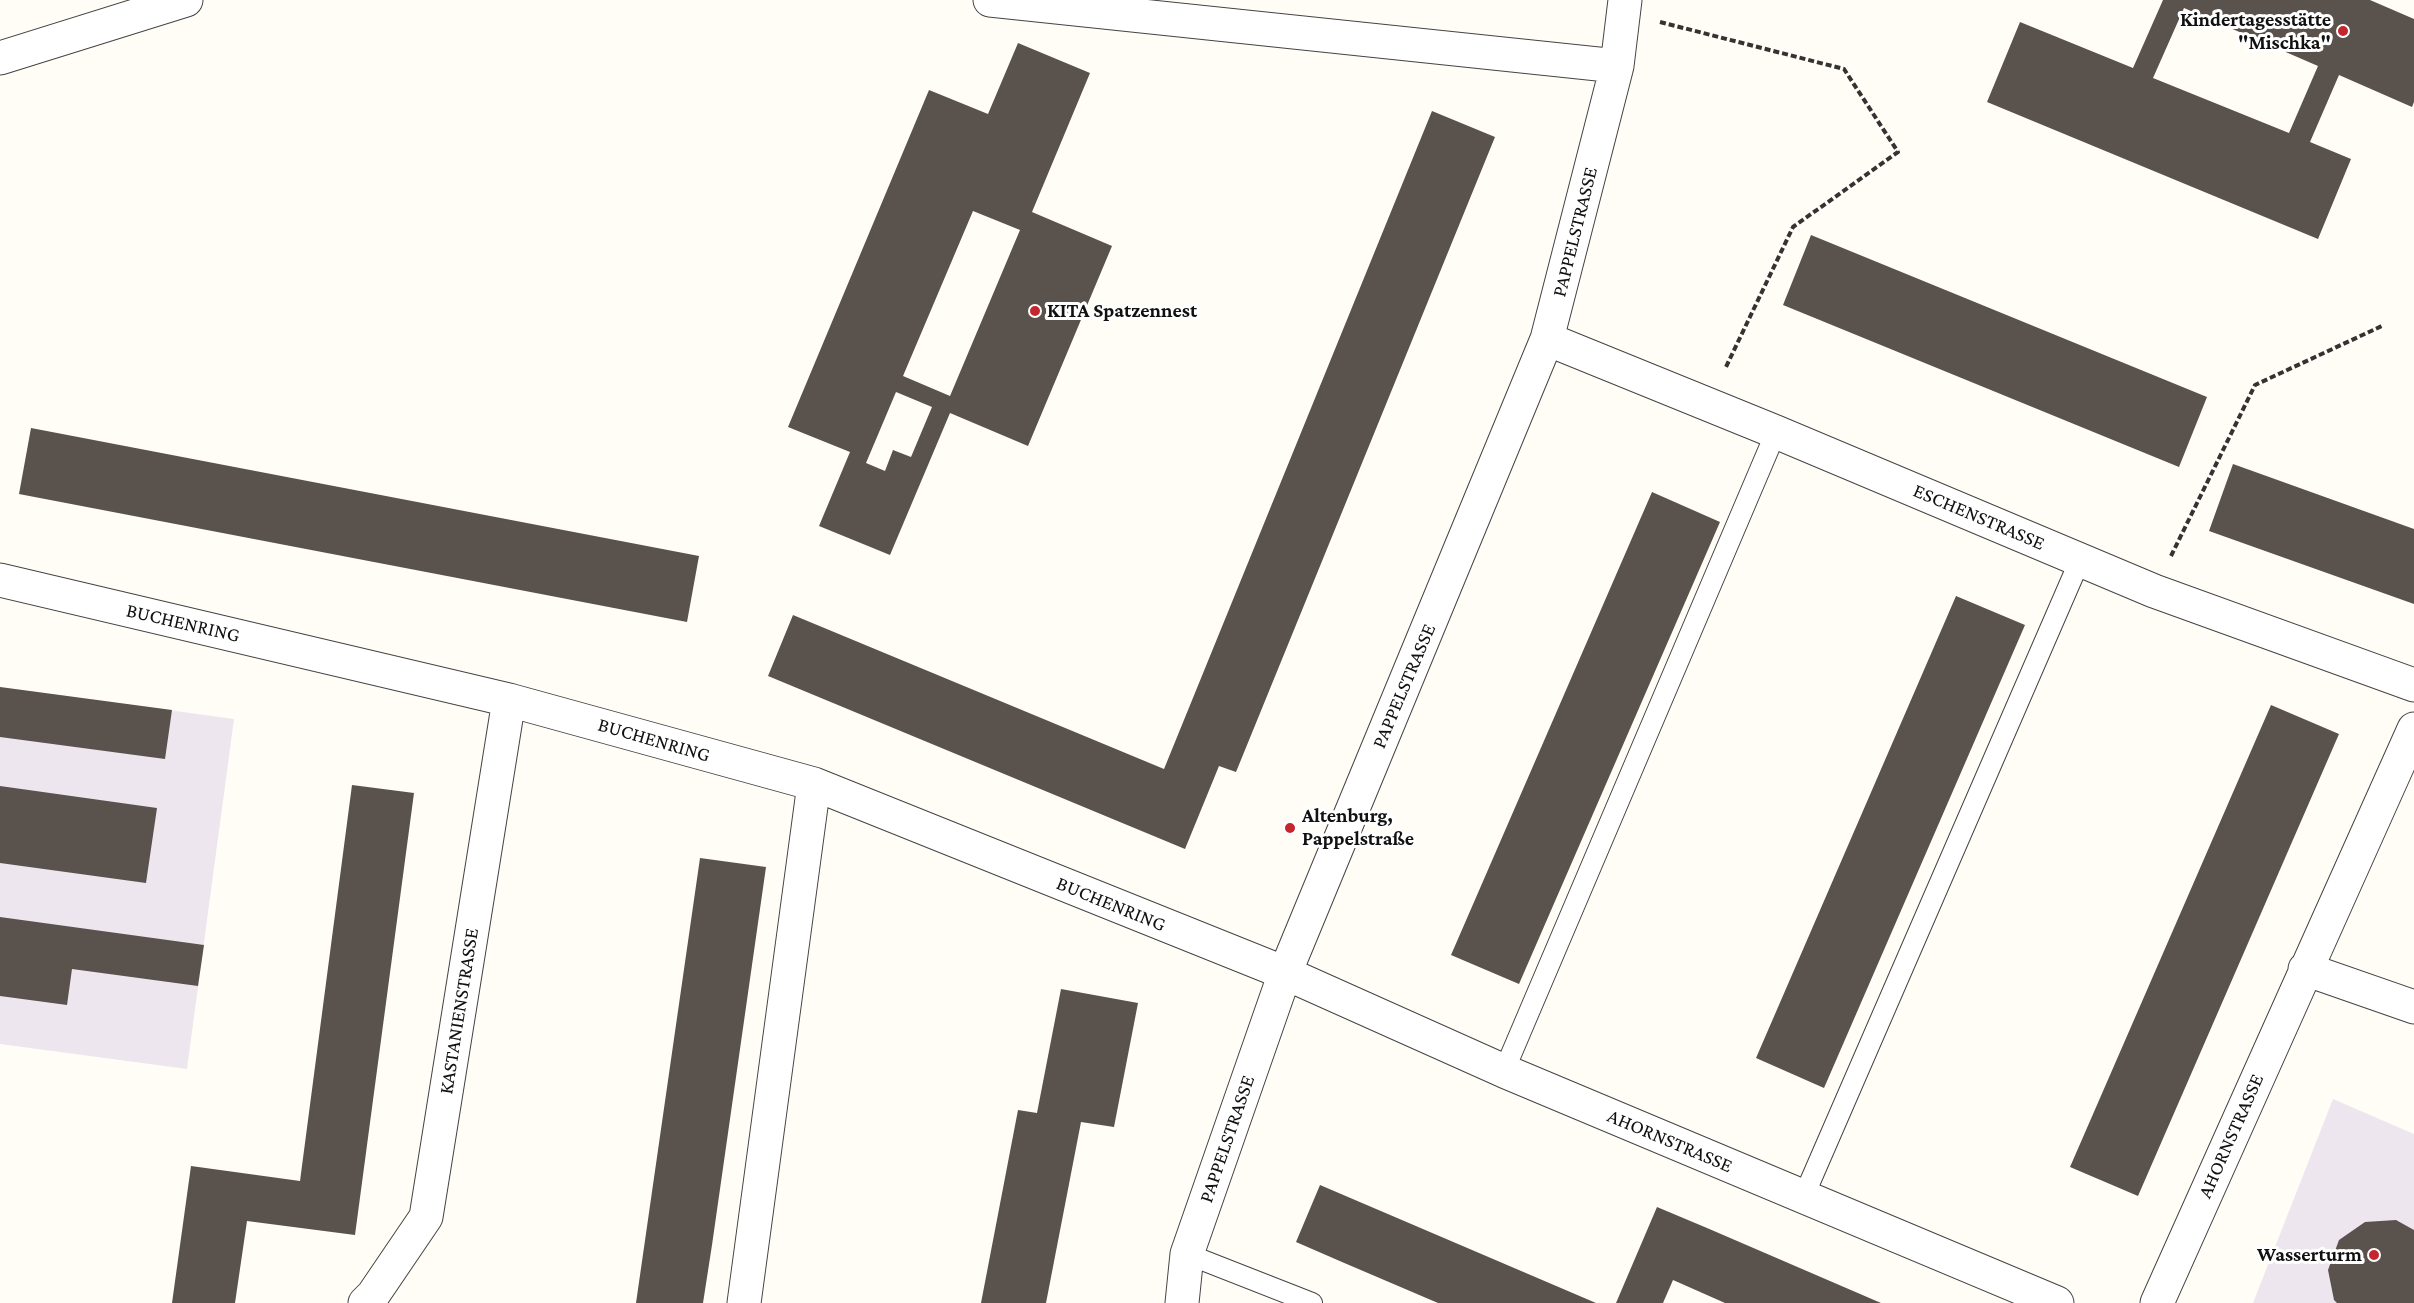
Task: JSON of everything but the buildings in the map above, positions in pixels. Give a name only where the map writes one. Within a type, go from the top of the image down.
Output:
[{"type":"street","points":[[0,58],[186,0]]},
{"type":"street","points":[[990,0],[1617,66]]},
{"type":"street","name":"PAPPELSTRASSE","points":[[1182,1303],[1187,1254],[1285,973],[1547,339],[1617,66],[1624,6]]},
{"type":"street","name":"ESCHENSTRASSE","points":[[1547,339],[1776,432],[2154,591],[2414,685]]},
{"type":"street","name":"BUCHENRING","points":[[0,580],[509,700],[814,784],[1285,973]]},
{"type":"street","name":"KASTANIENSTRASSE","points":[[365,1303],[373,1295],[426,1217],[509,700]]},
{"type":"street","name":"AHORNSTRASSE","points":[[2157,1303],[2414,729]]},
{"type":"street","points":[[744,1303],[814,784]]},
{"type":"street","points":[[2305,969],[2414,1006]]},
{"type":"street","name":"AHORNSTRASSE","points":[[1285,973],[1504,1071],[2057,1303]]},
{"type":"lane","points":[[1504,1071],[1776,432]]},
{"type":"lane","points":[[1803,1198],[2080,560]]},
{"type":"lane","points":[[1187,1254],[1312,1303]]},
{"type":"path","points":[[1624,6],[1844,69],[1898,152],[1793,227],[1708,405]]},
{"type":"path","points":[[2154,591],[2255,385],[2384,325]]},
{"type":"shaded area","points":[[0,687],[234,719],[187,1069],[0,1044]]},
{"type":"shaded area","points":[[2333,1099],[2414,1134],[2414,1303],[2253,1303]]},
{"type":"place","name":"Kindertagesstätte \"Mischka\"","points":[[2343,31]]},
{"type":"place","name":"KITA Spatzennest","points":[[1035,311]]},
{"type":"place","name":"Altenburg, Pappelstraße","points":[[1290,828]]},
{"type":"place","name":"Wasserturm","points":[[2374,1255]]}]
